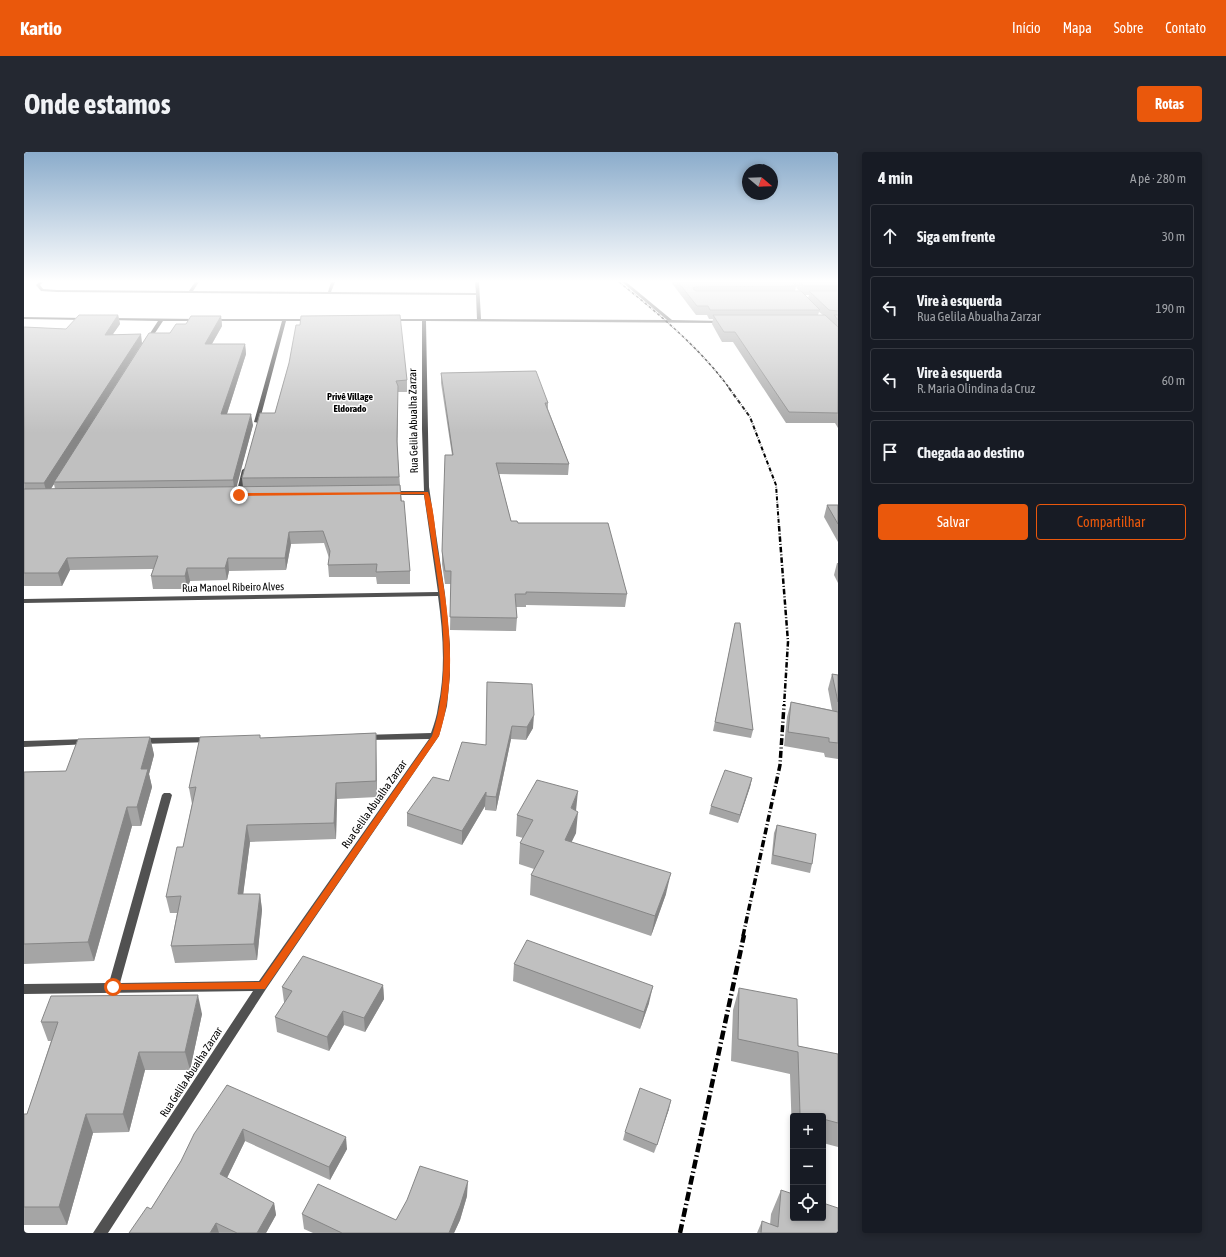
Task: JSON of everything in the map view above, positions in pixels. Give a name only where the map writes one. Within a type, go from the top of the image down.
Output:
[{"type":"street","points":[[144,346],[153,332]]},
{"type":"street","points":[[256,426],[281,332]]},
{"type":"street","name":"Rua Gelila Abualha Zarzar","points":[[100,1233],[262,986],[435,736],[442,716],[448,656],[442,594],[426,493],[424,332]]},
{"type":"street","points":[[239,495],[246,464]]},
{"type":"street","points":[[387,493],[426,493]]},
{"type":"street","points":[[231,495],[246,494]]},
{"type":"street","name":"Rua Manoel Ribeiro Alves","points":[[24,601],[442,594]]},
{"type":"street","points":[[356,737],[435,736]]},
{"type":"street","points":[[135,742],[222,740]]},
{"type":"street","points":[[24,744],[95,742]]},
{"type":"street","points":[[113,987],[167,795]]},
{"type":"street","points":[[24,988],[262,986]]},
{"type":"building","points":[[24,332],[107,332],[105,335],[141,334],[44,483],[24,483]]},
{"type":"building","points":[[212,332],[205,344],[245,344],[221,414],[251,414],[233,480],[54,482],[149,333]]},
{"type":"building","points":[[295,332],[402,332],[407,380],[396,381],[398,386],[397,441],[399,477],[242,478],[260,413],[275,413],[289,363]]},
{"type":"building","points":[[735,332],[838,332],[838,413],[789,412]]},
{"type":"building","points":[[536,371],[548,403],[545,403],[569,464],[496,463],[511,521],[517,521],[518,523],[608,523],[627,594],[526,592],[526,594],[515,594],[517,618],[450,617],[451,571],[445,571],[442,551],[445,455],[453,455],[441,373]]},
{"type":"building","points":[[400,485],[401,501],[404,501],[410,571],[376,572],[377,564],[328,565],[330,551],[323,531],[289,532],[285,558],[228,558],[225,568],[187,568],[185,576],[151,576],[158,556],[67,558],[58,573],[24,573],[24,489]]},
{"type":"building","points":[[827,505],[838,505],[838,524]]},
{"type":"building","points":[[735,623],[740,623],[753,730],[715,722]]},
{"type":"building","points":[[832,674],[838,675],[838,702]]},
{"type":"building","points":[[487,682],[532,684],[534,715],[527,727],[512,726],[496,797],[486,796],[486,792],[462,831],[407,813],[433,777],[449,781],[462,742],[486,745]]},
{"type":"building","points":[[791,702],[838,712],[838,743],[829,742],[829,738],[788,732]]},
{"type":"building","points":[[376,733],[376,781],[336,783],[334,823],[247,825],[238,894],[260,894],[254,944],[171,946],[181,896],[166,897],[177,847],[183,847],[196,787],[189,788],[200,737],[260,735],[260,738]]},
{"type":"building","points":[[150,737],[141,769],[148,769],[137,807],[127,807],[88,942],[24,944],[24,772],[66,771],[78,739]]},
{"type":"building","points":[[725,770],[752,778],[740,815],[711,806]]},
{"type":"building","points":[[537,780],[578,791],[571,808],[578,812],[565,840],[671,873],[655,916],[531,875],[544,851],[520,843],[533,820],[517,815]]},
{"type":"building","points":[[777,825],[816,834],[812,864],[773,855]]},
{"type":"building","points":[[527,940],[653,986],[644,1012],[514,964]]},
{"type":"building","points":[[303,956],[383,985],[364,1018],[343,1011],[327,1037],[275,1017],[292,991],[282,987]]},
{"type":"building","points":[[739,988],[797,999],[798,1046],[838,1054],[838,1123],[826,1120],[826,1113],[800,1113],[798,1052],[738,1039]]},
{"type":"building","points":[[198,995],[185,1052],[139,1052],[123,1114],[86,1114],[59,1207],[24,1207],[24,1114],[27,1114],[58,1022],[41,1022],[51,996]]},
{"type":"building","points":[[227,1085],[346,1137],[329,1167],[243,1129],[220,1174],[274,1203],[257,1233],[237,1233],[216,1223],[210,1233],[129,1233],[147,1207],[151,1209],[181,1161],[194,1134]]},
{"type":"building","points":[[640,1088],[671,1100],[657,1145],[625,1132]]},
{"type":"building","points":[[420,1166],[468,1181],[449,1233],[342,1233],[302,1214],[318,1184],[396,1220],[407,1200]]},
{"type":"building","points":[[781,1190],[790,1193],[790,1221],[826,1221],[826,1204],[838,1208],[838,1233],[761,1233],[762,1221],[778,1227]]},
{"type":"railway","points":[[678,332],[705,359],[730,389]]},
{"type":"railway","points":[[729,388],[750,417],[776,485],[779,527]]},
{"type":"railway","points":[[779,526],[788,642],[784,706]]},
{"type":"railway","points":[[743,936],[780,765],[784,705]]},
{"type":"railway","points":[[680,1233],[744,935]]},
{"type":"district","name":"Privê Village Eldorado","points":[[350,402]]},
{"type":"route","points":[[113,987],[262,986],[419,760],[435,736],[442,716],[448,656],[442,594],[426,493],[239,495]]}]
